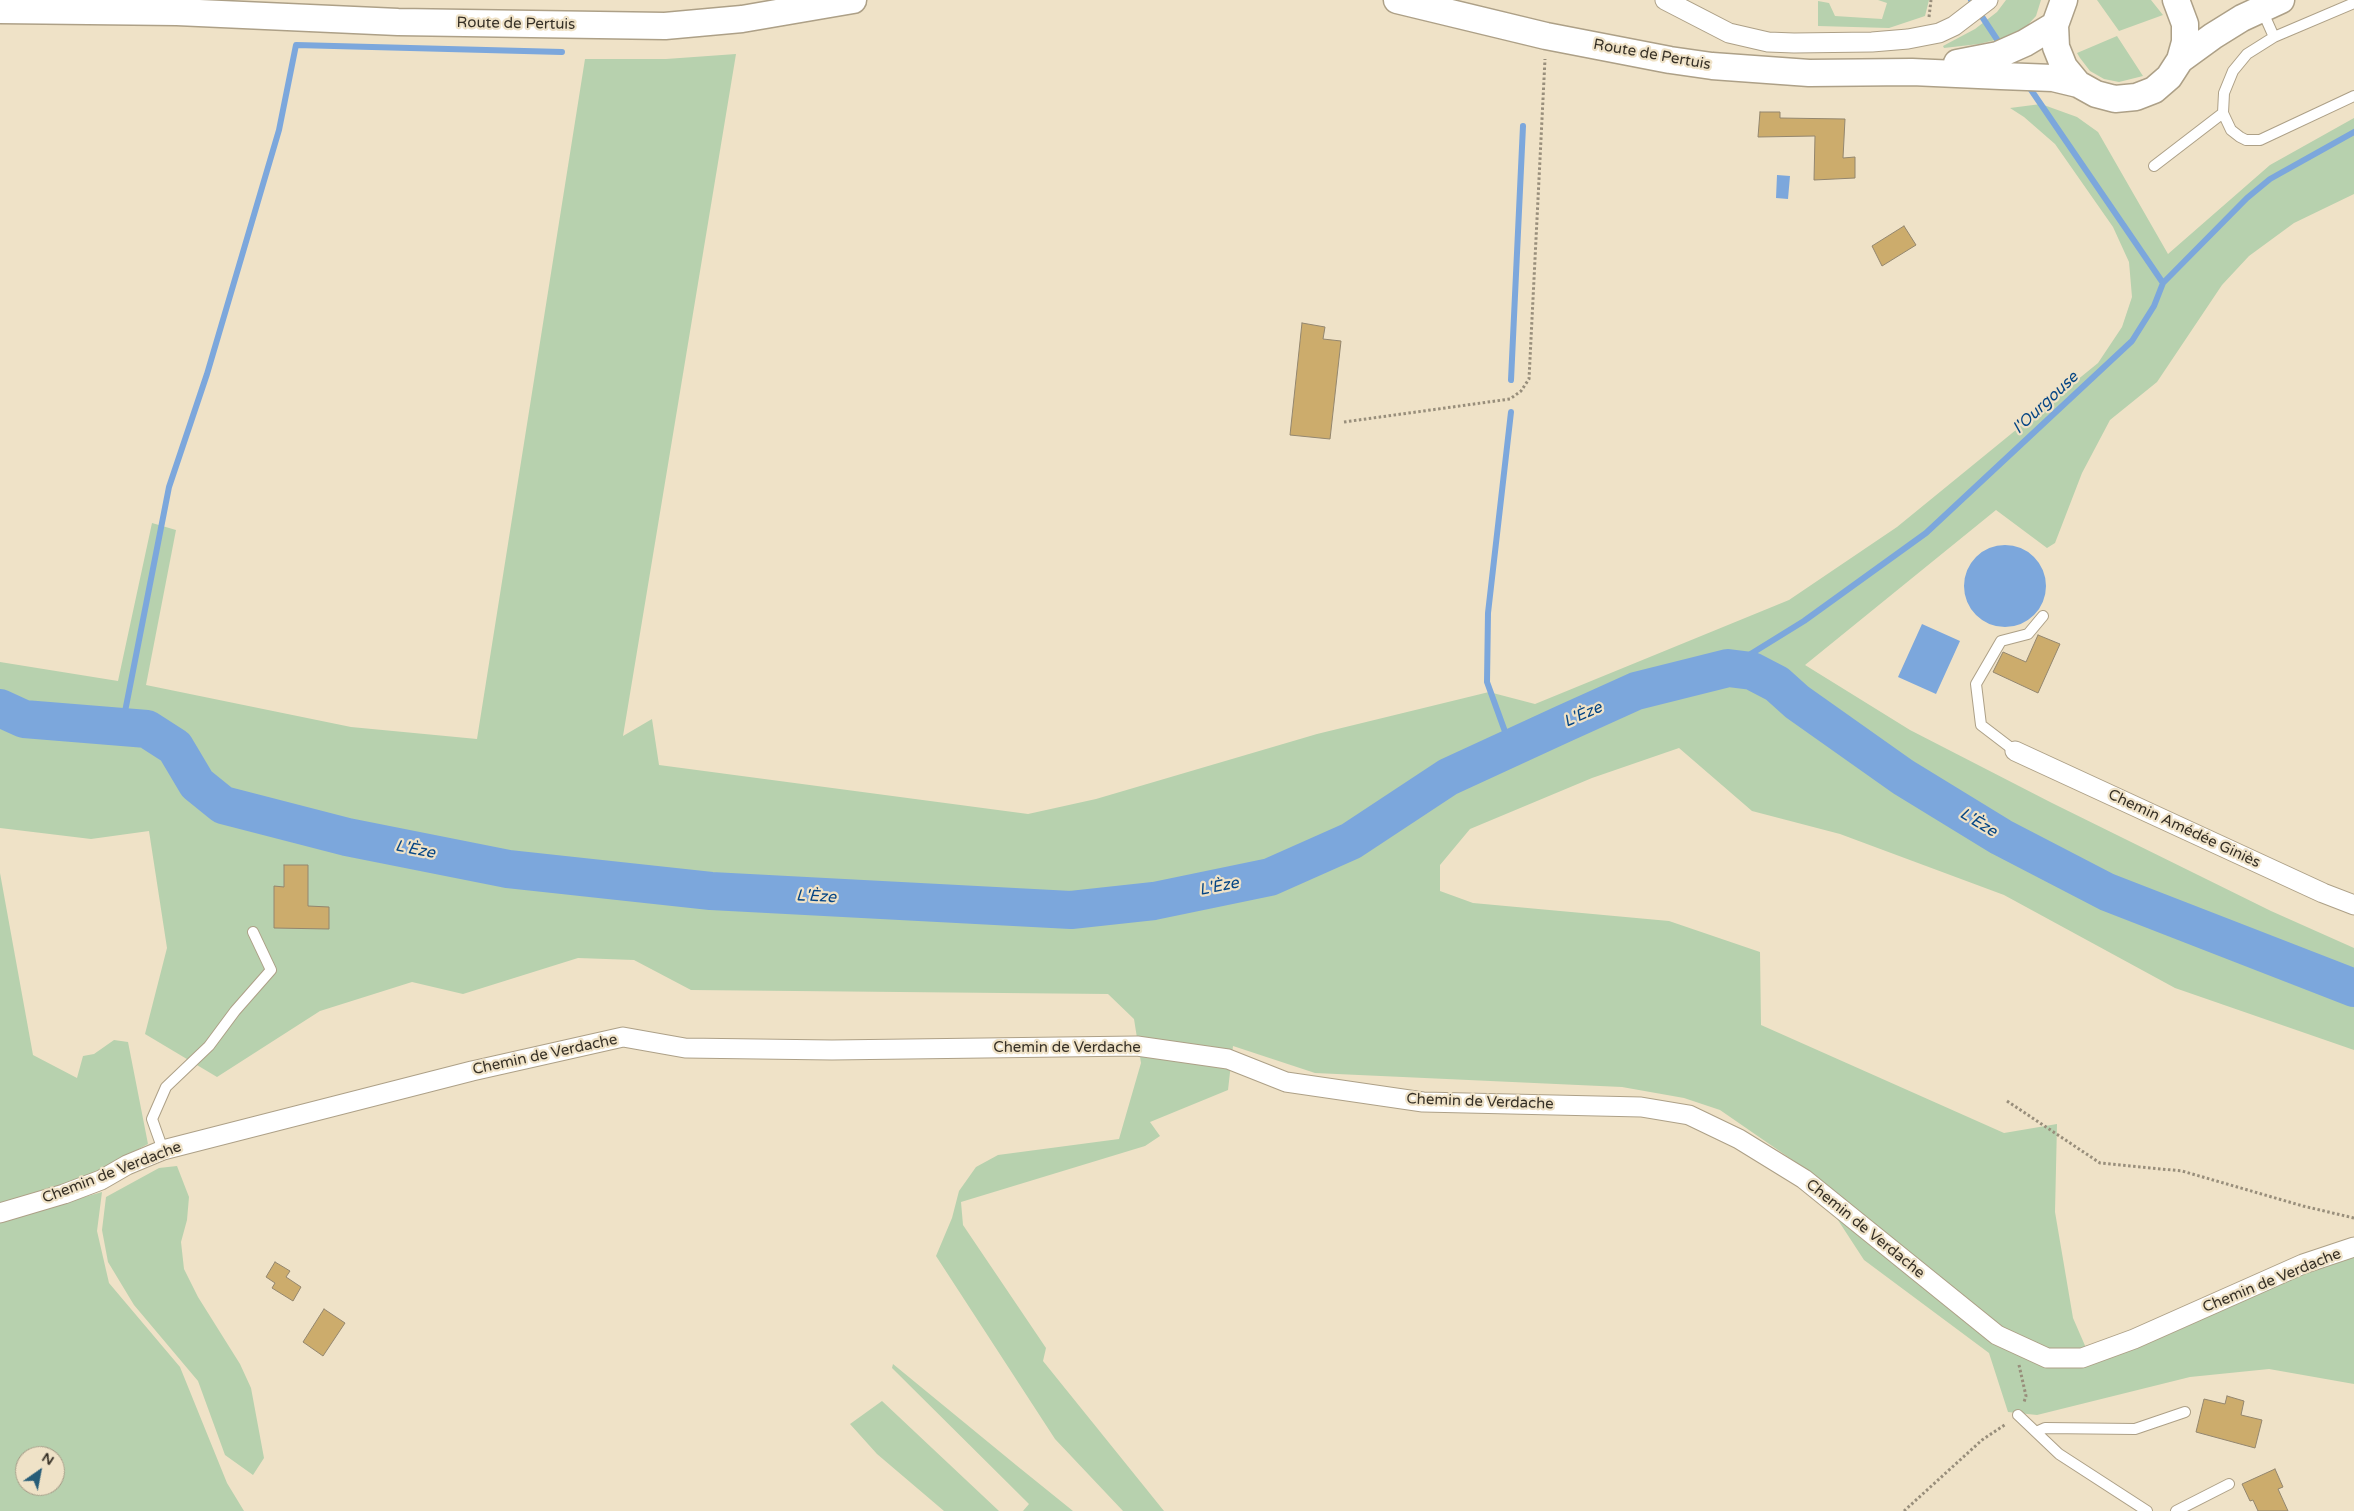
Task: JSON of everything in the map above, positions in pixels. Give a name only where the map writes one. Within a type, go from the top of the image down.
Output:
[{"type":"main road","name":"Route de Pertuis","points":[[46,0],[177,12]]},
{"type":"main road","name":"Route de Pertuis","points":[[0,10],[177,12],[398,22],[665,26],[742,19],[853,0]]},
{"type":"main road","name":"Route de Pertuis","points":[[1397,0],[1546,36],[1670,60],[1712,66],[1809,73],[1912,72],[2052,78],[2078,84]]},
{"type":"main road","points":[[2064,0],[2055,25],[2056,47],[2064,67],[2078,84],[2096,94],[2116,99],[2136,97],[2154,90],[2169,77],[2180,60],[2185,42],[2185,24],[2176,0]]},
{"type":"main road","points":[[2180,60],[2212,36],[2271,5]]},
{"type":"main road","name":"Route de Pertuis","points":[[1912,72],[1998,56],[2026,43],[2055,25]]},
{"type":"street","points":[[1665,0],[1729,33],[1768,42],[1794,44],[1881,42],[1939,33],[1959,22],[1988,0]]},
{"type":"street","name":"Chemin Amédée Giniès","points":[[2015,751],[2323,893],[2354,905]]},
{"type":"street","name":"Chemin de Verdache","points":[[0,1214],[92,1184],[163,1150],[472,1071],[623,1038],[685,1048],[832,1050],[1137,1046],[1228,1059],[1286,1082],[1423,1102],[1641,1107],[1689,1115],[1739,1139],[1804,1179],[1997,1335],[2047,1358],[2082,1358],[2134,1339],[2303,1264],[2354,1247]]},
{"type":"lane","points":[[2354,3],[2274,37],[2246,54],[2232,71],[2224,94],[2223,113],[2232,130],[2240,137],[2246,140],[2260,140],[2354,96]]},
{"type":"lane","points":[[2271,5],[2274,37]]},
{"type":"lane","points":[[2154,166],[2223,113]]},
{"type":"lane","points":[[2015,751],[1981,725],[1976,684],[2001,641],[2028,634],[2043,616]]},
{"type":"lane","points":[[163,1150],[152,1119],[166,1087],[209,1046],[271,970],[253,932]]},
{"type":"lane","points":[[2036,1432],[2045,1428],[2135,1429],[2185,1412]]},
{"type":"lane","points":[[2018,1415],[2059,1454],[2147,1511]]},
{"type":"lane","points":[[2176,1511],[2229,1484]]},
{"type":"path","points":[[1344,422],[1510,399],[1521,390],[1529,379],[1546,36]]},
{"type":"path","points":[[2006,1102],[2100,1163],[2182,1171],[2303,1206],[2354,1218]]},
{"type":"path","points":[[1904,1511],[1982,1440],[2018,1415],[2026,1396],[2015,1344]]},
{"type":"green space","points":[[1878,0],[1929,0],[1925,16],[1889,28],[1818,26],[1818,1],[1829,3],[1835,16],[1882,19],[1887,3]]},
{"type":"green space","points":[[2006,0],[2041,0],[2036,16],[2024,29],[2011,36],[1979,44],[1944,48],[1943,46],[1975,29],[1997,12]]},
{"type":"green space","points":[[2097,0],[2151,0],[2163,15],[2119,31]]},
{"type":"green space","points":[[2117,36],[2143,76],[2119,82],[2104,79],[2090,71],[2077,53]]},
{"type":"green space","points":[[736,54],[623,736],[652,719],[659,765],[1028,814],[1096,799],[1317,734],[1489,692],[1535,704],[1789,600],[1897,527],[2098,363],[2122,327],[2132,297],[2129,262],[2113,227],[2055,144],[2024,117],[2010,108],[2041,104],[2077,117],[2098,132],[2168,254],[2270,165],[2354,118],[2354,194],[2294,223],[2249,256],[2222,285],[2157,382],[2110,420],[2082,473],[2055,543],[2047,548],[1996,510],[1805,665],[1910,730],[2052,803],[2271,911],[2354,948],[2354,1050],[2175,988],[2004,895],[1840,834],[1752,811],[1679,748],[1592,778],[1470,829],[1440,865],[1440,891],[1473,903],[1669,921],[1760,952],[1761,1025],[2004,1133],[2057,1124],[2055,1212],[2073,1318],[2093,1364],[2339,1257],[2354,1254],[2354,1384],[2269,1369],[2190,1377],[2037,1415],[2008,1412],[1989,1353],[1864,1260],[1804,1168],[1720,1110],[1684,1098],[1622,1087],[1315,1073],[1233,1046],[1228,1090],[1150,1122],[1160,1136],[1145,1146],[961,1202],[963,1225],[1046,1348],[1043,1361],[1164,1511],[1123,1511],[1055,1439],[936,1256],[952,1218],[959,1191],[976,1167],[998,1155],[1119,1139],[1141,1063],[1134,1019],[1108,994],[691,990],[634,960],[578,958],[463,994],[412,982],[320,1011],[217,1077],[145,1034],[167,948],[149,831],[91,839],[0,828],[0,662],[118,681],[152,523],[176,530],[146,685],[351,727],[477,739],[585,59],[666,59]]},
{"type":"green space","points":[[0,873],[33,1055],[77,1078],[83,1056],[94,1054],[114,1040],[128,1042],[148,1144],[92,1174],[0,1209]]},
{"type":"green space","points":[[177,1166],[189,1197],[187,1220],[181,1242],[184,1269],[198,1297],[240,1364],[251,1388],[264,1458],[253,1475],[225,1455],[198,1381],[134,1305],[108,1262],[102,1230],[106,1197],[159,1168]]},
{"type":"green space","points":[[102,1192],[97,1231],[109,1283],[180,1367],[227,1483],[244,1511],[0,1511],[0,1221]]},
{"type":"green space","points":[[893,1364],[1073,1511],[1023,1511],[1029,1504],[892,1368]]},
{"type":"green space","points":[[882,1401],[999,1511],[944,1511],[877,1454],[850,1424]]},
{"type":"water","points":[[1777,175],[1790,176],[1788,199],[1776,198]]},
{"type":"water","points":[[1997,545],[2013,545],[2028,552],[2039,563],[2046,578],[2043,602],[2034,615],[2013,627],[1997,627],[1982,620],[1971,609],[1964,594],[1964,578],[1971,563],[1982,552]]},
{"type":"water","points":[[1922,624],[1960,641],[1936,694],[1898,677]]},
{"type":"building","points":[[1760,112],[1780,112],[1780,118],[1845,119],[1843,158],[1855,157],[1855,178],[1814,180],[1815,136],[1758,137]]},
{"type":"building","points":[[1904,226],[1916,245],[1882,266],[1872,246]]},
{"type":"building","points":[[1302,323],[1325,327],[1323,339],[1341,341],[1330,439],[1290,435]]},
{"type":"building","points":[[2038,635],[2060,644],[2038,693],[1993,672],[2003,652],[2026,662]]},
{"type":"building","points":[[284,865],[308,865],[308,906],[329,907],[329,929],[274,928],[274,886],[284,887]]},
{"type":"building","points":[[275,1262],[290,1271],[286,1277],[301,1287],[293,1301],[272,1288],[275,1283],[266,1277]]},
{"type":"building","points":[[324,1309],[345,1323],[323,1356],[303,1342]]},
{"type":"building","points":[[2227,1396],[2244,1401],[2241,1415],[2262,1420],[2255,1448],[2196,1432],[2204,1399],[2225,1404]]},
{"type":"building","points":[[2275,1469],[2283,1487],[2278,1489],[2288,1511],[2258,1511],[2253,1500],[2250,1501],[2242,1484]]},
{"type":"waterway","points":[[1971,0],[2002,47]]},
{"type":"waterway","points":[[122,727],[169,487],[207,374],[279,130],[296,45],[562,52]]},
{"type":"waterway","points":[[2027,84],[2163,283]]},
{"type":"waterway","points":[[1511,380],[1523,126]]},
{"type":"waterway","name":"l'Ourgouse","points":[[1728,668],[1804,621],[1926,533],[2132,341],[2154,306],[2163,283],[2247,198],[2270,179],[2354,132]]},
{"type":"waterway","points":[[1511,412],[1488,613],[1487,682],[1511,748]]},
{"type":"waterway","name":"L'Èze","points":[[0,708],[24,719],[147,729],[175,747],[197,784],[223,805],[347,837],[508,869],[711,891],[1071,910],[1154,901],[1270,877],[1351,841],[1448,777],[1563,724],[1636,691],[1728,668],[1752,671],[1777,684],[1797,702],[1903,777],[2001,837],[2107,892],[2354,988]]}]
